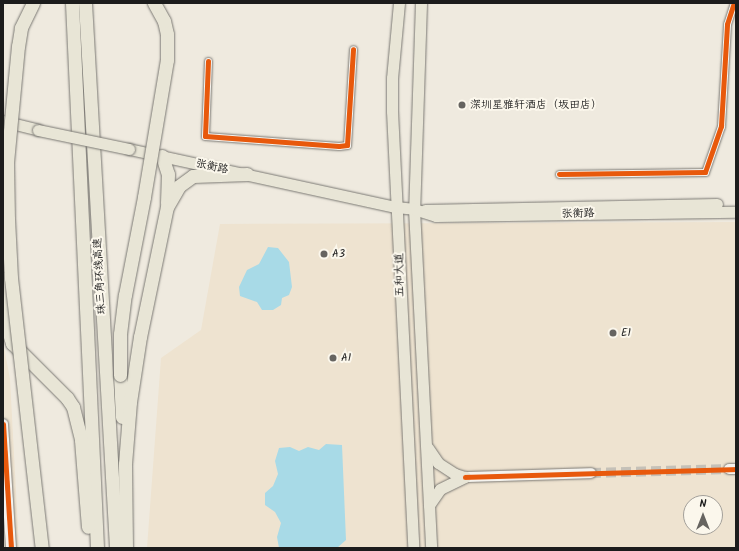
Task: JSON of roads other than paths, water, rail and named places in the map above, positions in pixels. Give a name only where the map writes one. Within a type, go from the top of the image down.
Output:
[{"type":"highway","points":[[33,3],[21,28],[17,53],[8,164],[8,219],[11,278],[42,548]]},
{"type":"highway","name":"珠三角环线高速","points":[[72,3],[97,548]]},
{"type":"highway","name":"珠三角环线高速","points":[[86,3],[116,548]]},
{"type":"highway","points":[[126,548],[125,464],[120,375],[120,334],[125,295],[144,197],[168,48],[164,21],[154,3]]},
{"type":"highway","points":[[3,130],[9,123]]},
{"type":"highway","points":[[125,464],[135,366],[167,207],[168,174],[162,156]]},
{"type":"highway","points":[[167,207],[179,186],[192,176],[247,174]]},
{"type":"highway","points":[[3,280],[8,330],[12,343],[67,398],[78,424],[90,548]]},
{"type":"main road","name":"五和大道","points":[[399,3],[392,78],[396,207],[400,225],[401,315],[413,548]]},
{"type":"main road","name":"五和大道","points":[[421,3],[417,209],[417,303],[431,548]]},
{"type":"main road","name":"张衡路","points":[[9,123],[396,207],[417,209],[735,208]]},
{"type":"main road","points":[[426,445],[438,463],[455,474],[465,477]]},
{"type":"main road","points":[[429,506],[440,489],[465,477]]},
{"type":"street","points":[[559,174],[706,172],[721,126],[727,24],[734,3]]},
{"type":"street","points":[[208,61],[205,136],[347,146],[353,49]]},
{"type":"street","points":[[3,424],[11,548]]},
{"type":"street","points":[[465,477],[591,473]]},
{"type":"water","points":[[268,247],[278,248],[289,262],[292,287],[289,295],[282,298],[281,305],[273,310],[262,310],[257,302],[240,296],[239,287],[247,270],[259,264]]},
{"type":"water","points":[[326,444],[342,445],[346,540],[337,548],[279,548],[277,537],[281,523],[275,512],[265,505],[265,493],[273,486],[278,474],[275,461],[279,448],[290,447],[299,451],[308,447],[319,450]]},
{"type":"tunnel","points":[[591,473],[729,469]]},
{"type":"place","name":"深圳星雅轩酒店（坂田店）","points":[[462,105]]},
{"type":"place","name":"A3","points":[[324,254]]},
{"type":"place","name":"E1","points":[[613,333]]},
{"type":"place","name":"A1","points":[[333,358]]}]
